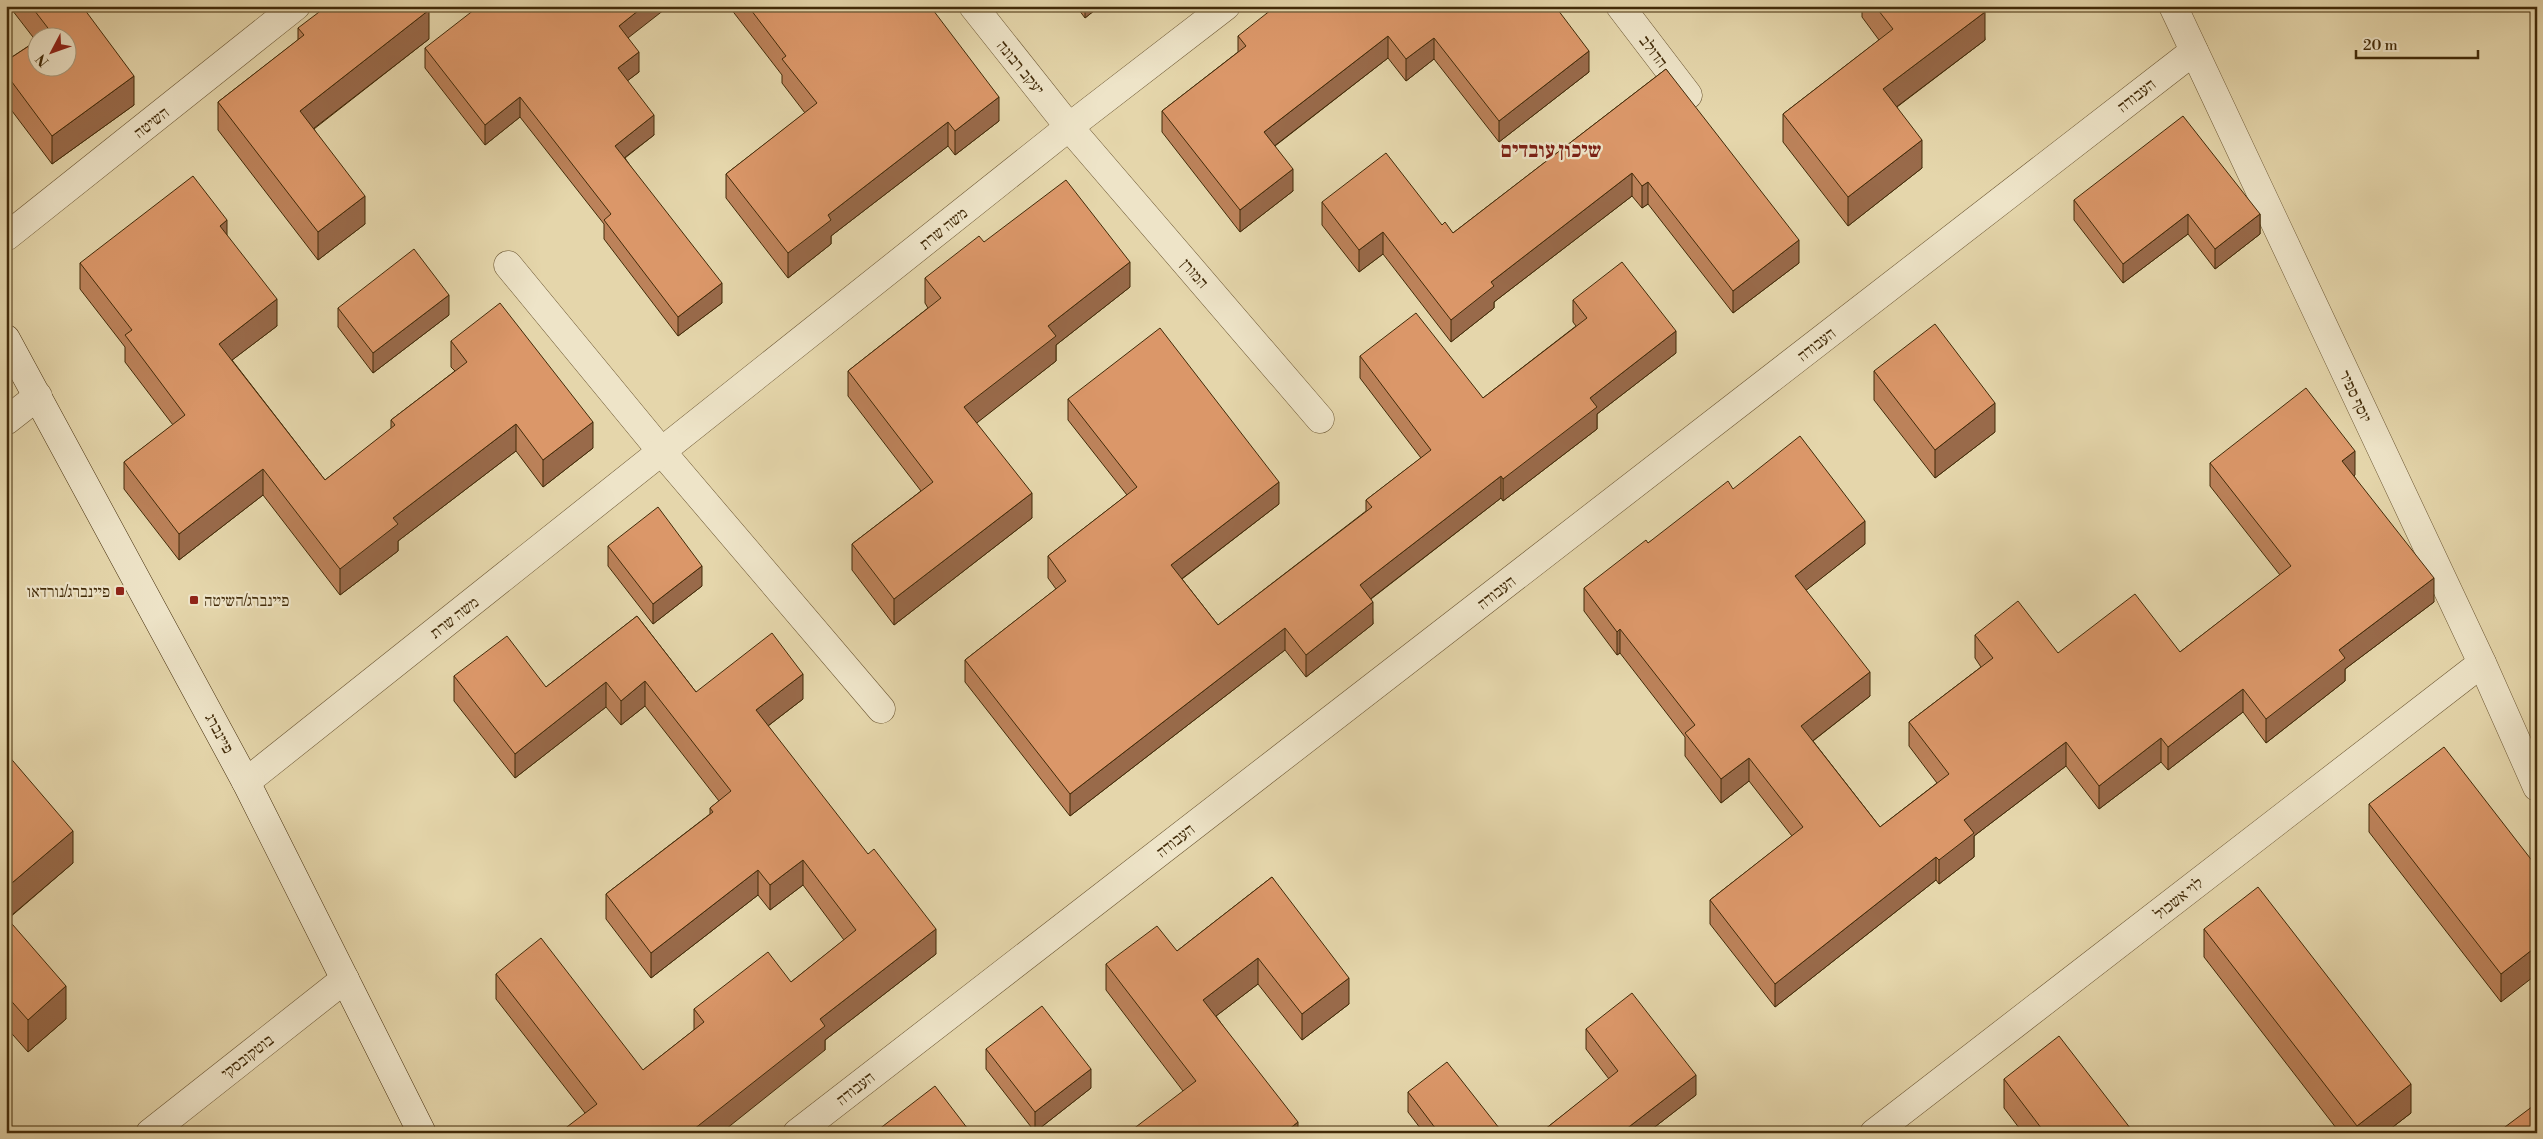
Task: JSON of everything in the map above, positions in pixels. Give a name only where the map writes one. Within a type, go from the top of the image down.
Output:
[{"type":"street","name":"השיטה","points":[[6,237],[296,6]]},
{"type":"street","name":"יעקב רבונה","points":[[973,6],[1069,127]]},
{"type":"street","name":"משה שרת","points":[[246,782],[1069,127],[1226,6]]},
{"type":"street","name":"הדולב","points":[[1620,6],[1688,95]]},
{"type":"street","name":"יוסף ספיר","points":[[2173,6],[2482,663],[2537,787]]},
{"type":"street","name":"העבודה","points":[[797,1133],[2194,50]]},
{"type":"street","name":"המורן","points":[[1069,127],[1320,419]]},
{"type":"street","points":[[508,265],[662,452],[881,709]]},
{"type":"street","name":"פיינברג","points":[[6,339],[246,782],[422,1133]]},
{"type":"street","points":[[6,421],[38,396]]},
{"type":"street","name":"לוי אשכול","points":[[1874,1133],[2482,663]]},
{"type":"street","name":"בוטקובסקי","points":[[150,1133],[344,979]]},
{"type":"building","points":[[31,6],[82,6],[134,76],[52,136],[6,74],[6,61],[28,47],[28,78],[78,78],[78,28],[48,28]]},
{"type":"building","points":[[327,6],[426,6],[429,10],[300,111],[365,196],[318,232],[218,102],[304,35],[298,28]]},
{"type":"building","points":[[479,6],[644,6],[619,26],[639,52],[618,68],[654,115],[615,146],[722,283],[678,317],[604,220],[611,214],[520,97],[485,125],[425,48]]},
{"type":"building","points":[[748,6],[930,6],[999,97],[955,131],[948,122],[828,215],[831,220],[788,253],[726,174],[817,103],[782,59],[786,56]]},
{"type":"building","points":[[1276,6],[1555,6],[1589,51],[1499,121],[1434,38],[1406,59],[1388,36],[1264,132],[1293,169],[1240,210],[1162,111],[1246,46],[1238,36]]},
{"type":"building","points":[[1875,6],[1981,6],[1985,12],[1883,89],[1922,140],[1848,197],[1783,114],[1893,29]]},
{"type":"building","points":[[1666,69],[1799,240],[1733,291],[1648,182],[1642,186],[1632,173],[1491,282],[1494,286],[1451,320],[1383,232],[1359,250],[1322,202],[1386,153],[1442,225],[1445,222],[1453,233]]},
{"type":"building","points":[[2183,116],[2260,214],[2215,249],[2188,214],[2123,264],[2074,200]]},
{"type":"building","points":[[193,176],[227,220],[220,226],[277,299],[219,344],[325,480],[395,425],[391,420],[467,362],[451,341],[500,303],[593,422],[543,460],[516,424],[393,518],[398,524],[340,569],[263,469],[179,534],[124,462],[185,415],[125,335],[132,330],[80,263]]},
{"type":"building","points":[[1066,180],[1130,262],[1048,326],[1056,336],[964,407],[1032,493],[894,599],[852,544],[933,482],[848,371],[941,298],[925,278],[979,236],[984,242]]},
{"type":"building","points":[[414,249],[449,295],[373,353],[338,308]]},
{"type":"building","points":[[1622,262],[1676,331],[1590,398],[1597,407],[1503,479],[1501,476],[1360,585],[1373,602],[1306,655],[1285,628],[1070,794],[965,660],[1066,581],[1048,556],[1137,487],[1068,399],[1160,328],[1279,482],[1171,565],[1218,625],[1372,507],[1366,500],[1431,450],[1360,356],[1416,313],[1483,398],[1587,318],[1573,300]]},
{"type":"building","points":[[1935,324],[1995,403],[1935,450],[1874,371]]},
{"type":"building","points":[[2306,388],[2355,451],[2342,461],[2434,578],[2339,650],[2345,658],[2266,719],[2243,689],[2168,747],[2161,738],[2099,786],[2066,742],[1964,820],[1974,833],[1939,860],[1936,857],[1775,984],[1710,900],[1803,827],[1749,758],[1721,779],[1685,733],[1695,725],[1620,629],[1617,632],[1584,588],[1646,540],[1648,543],[1728,481],[1733,489],[1800,436],[1865,521],[1795,576],[1870,672],[1801,726],[1880,827],[1949,774],[1909,722],[1993,658],[1975,635],[2018,601],[2058,653],[2135,594],[2180,652],[2291,566],[2210,463]]},
{"type":"building","points":[[658,507],[702,566],[653,604],[608,546]]},
{"type":"building","points":[[637,616],[696,692],[772,633],[803,674],[756,710],[868,854],[874,849],[936,929],[820,1019],[825,1026],[689,1133],[559,1133],[597,1104],[496,974],[541,938],[643,1070],[704,1022],[694,1009],[768,952],[791,982],[856,930],[803,860],[770,885],[758,870],[651,953],[606,894],[713,812],[710,808],[731,791],[645,681],[621,701],[606,682],[515,754],[454,676],[507,636],[546,687]]},
{"type":"building","points":[[2444,747],[2537,867],[2537,946],[2501,974],[2369,804]]},
{"type":"building","points":[[6,755],[73,831],[6,888]]},
{"type":"building","points":[[1272,877],[1349,978],[1302,1014],[1258,958],[1203,1000],[1298,1122],[1284,1133],[1128,1133],[1196,1081],[1106,964],[1157,926],[1177,951]]},
{"type":"building","points":[[2258,887],[2411,1084],[2357,1126],[2204,929]]},
{"type":"building","points":[[6,917],[66,986],[28,1020],[6,995]]},
{"type":"building","points":[[1632,993],[1696,1075],[1621,1133],[1546,1133],[1544,1130],[1618,1071],[1586,1029]]},
{"type":"building","points":[[1042,1006],[1091,1069],[1035,1112],[986,1049]]},
{"type":"building","points":[[2059,1036],[2134,1133],[2045,1133],[2004,1079]]},
{"type":"building","points":[[1447,1062],[1503,1133],[1439,1133],[1408,1092]]},
{"type":"building","points":[[935,1086],[971,1133],[874,1133]]},
{"type":"building","points":[[2537,1103],[2537,1133],[2497,1133]]},
{"type":"place","name":"פיינברג/נורדאו","points":[[120,591]]},
{"type":"place","name":"פיינברג/השיטה","points":[[194,600]]},
{"type":"district","name":"שיכון עובדים","points":[[1551,150]]}]
